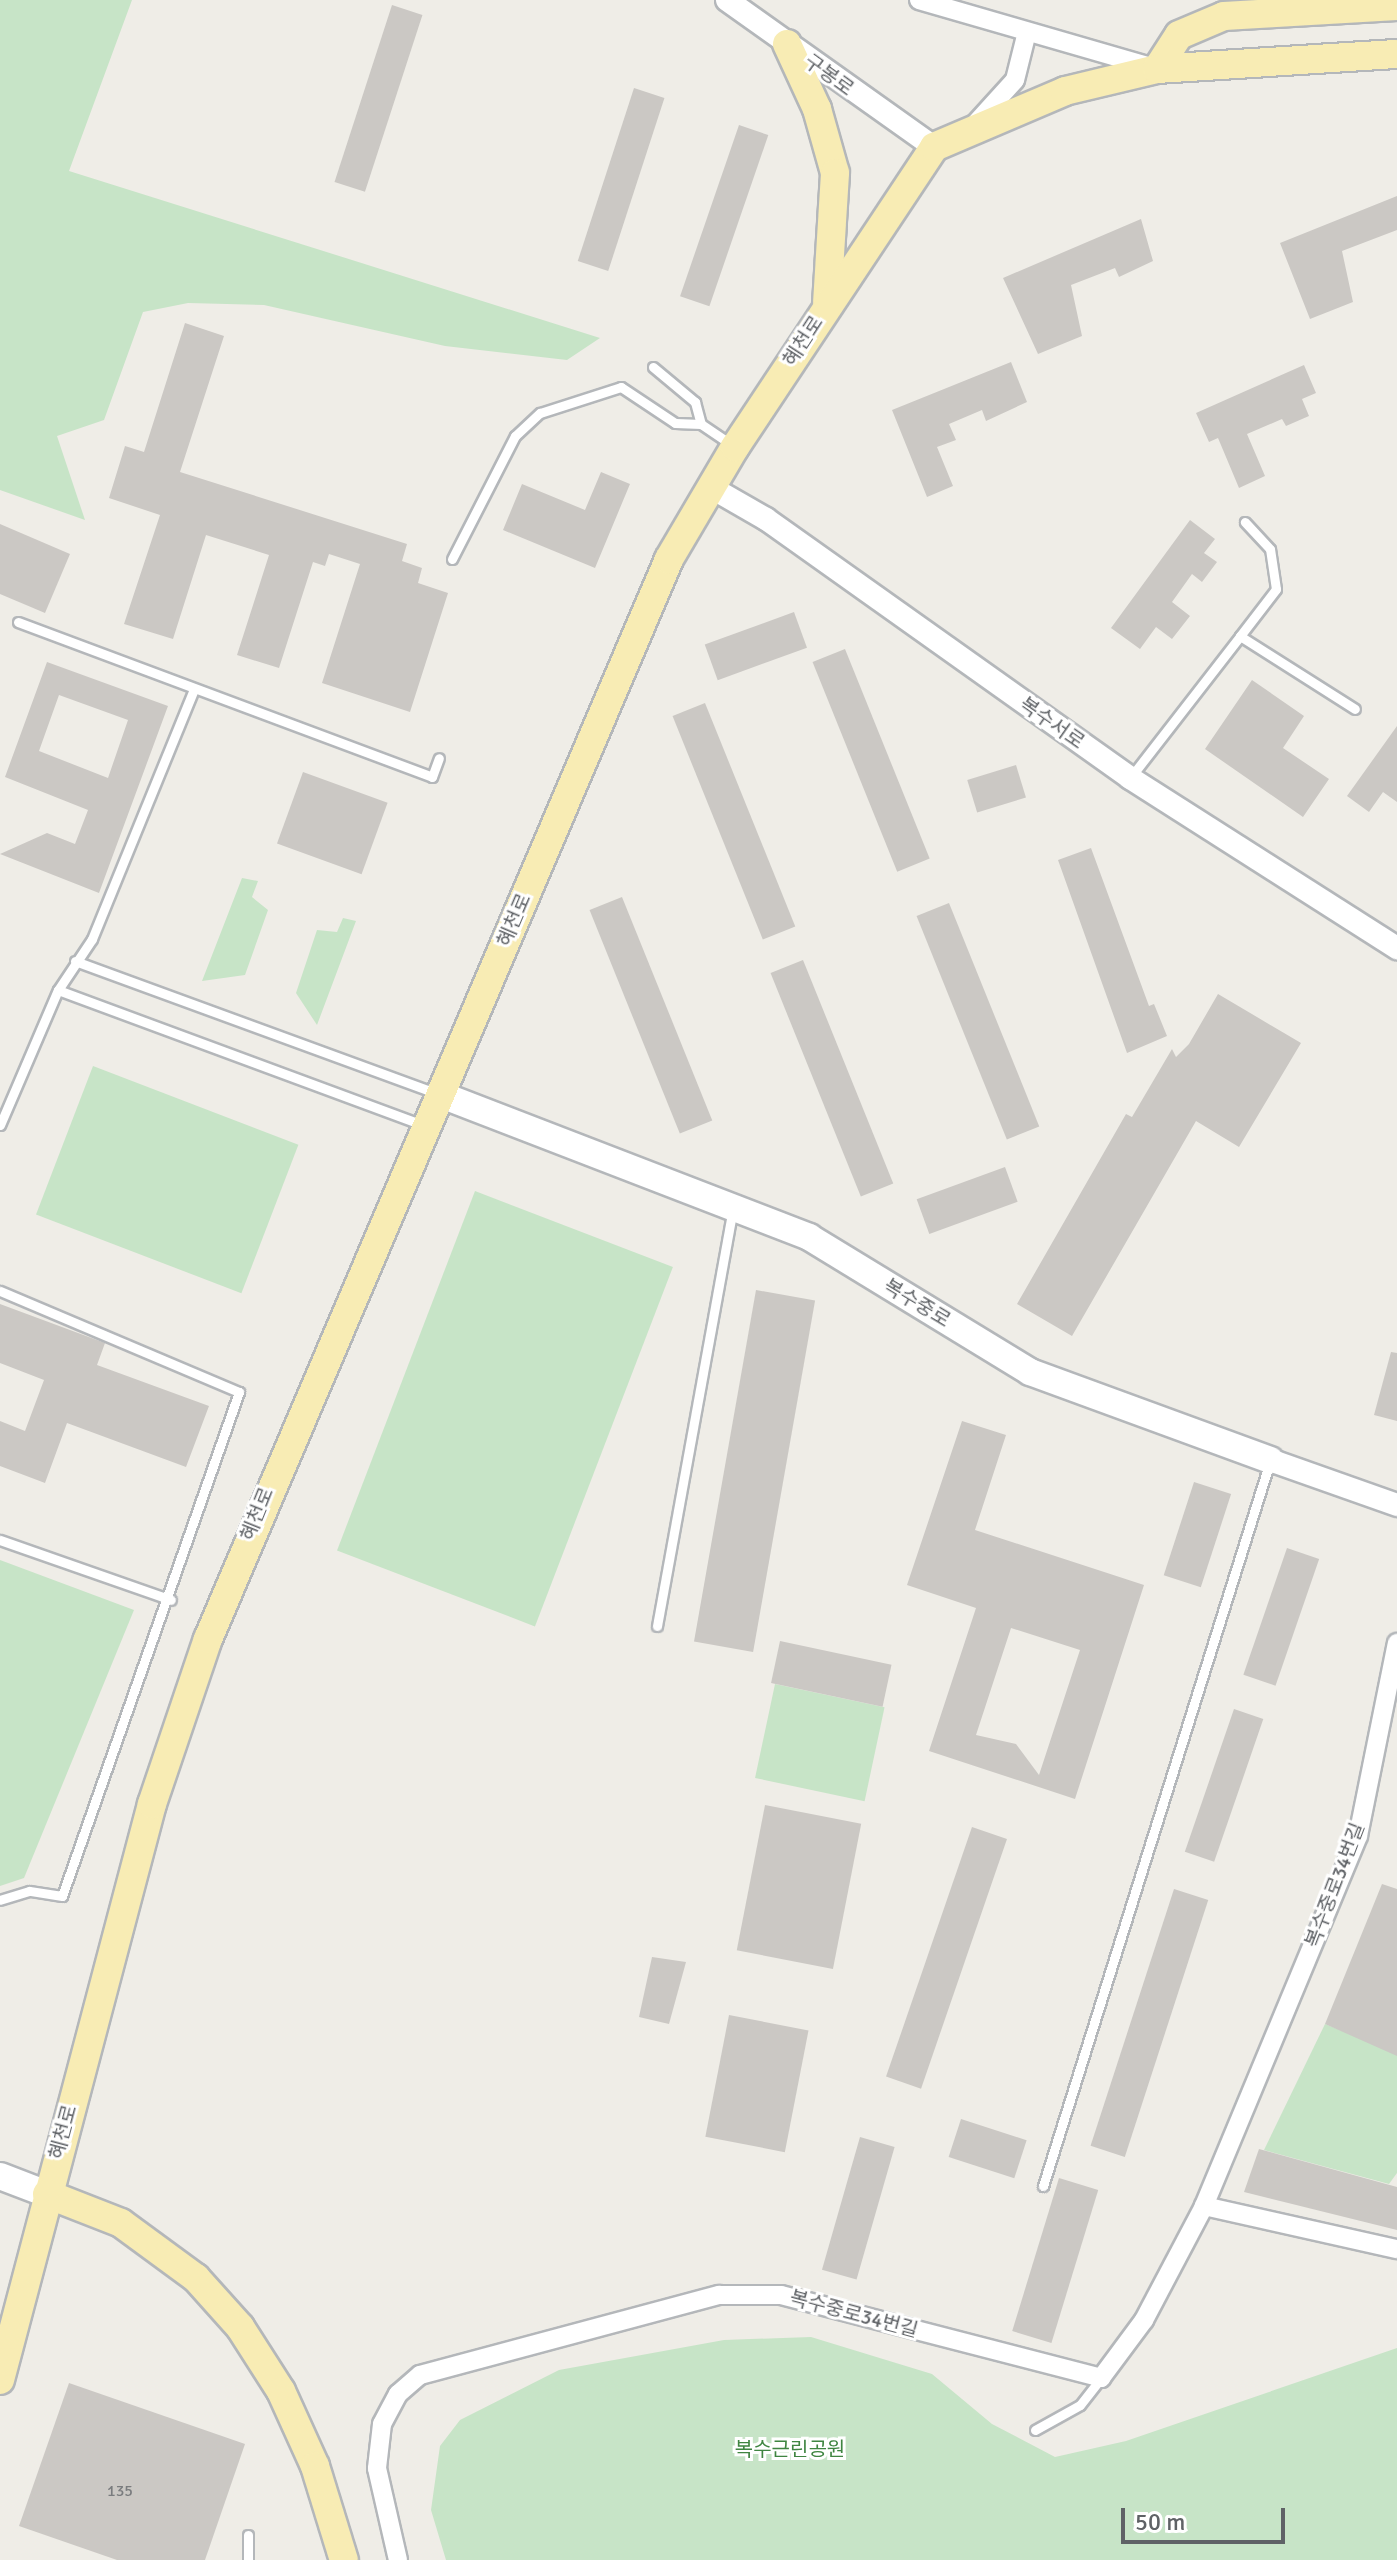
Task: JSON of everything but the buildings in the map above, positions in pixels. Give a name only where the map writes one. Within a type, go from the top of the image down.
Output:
[{"type":"main road","points":[[1157,69],[1179,35],[1224,16],[1397,6]]},
{"type":"main road","points":[[787,44],[817,109],[835,173],[826,304]]},
{"type":"main road","points":[[934,147],[1065,91],[1157,69],[1397,54]]},
{"type":"main road","name":"혜천로","points":[[0,2380],[152,1804],[208,1639],[669,559],[735,447],[826,304],[934,147]]},
{"type":"main road","name":"복수중로","points":[[439,1094],[809,1237],[1030,1372],[1270,1460]]},
{"type":"main road","points":[[0,2176],[121,2223],[196,2278],[240,2327],[281,2391],[315,2466],[344,2560]]},
{"type":"street","name":"구봉로","points":[[727,0],[934,147]]},
{"type":"street","points":[[919,0],[1157,69]]},
{"type":"street","points":[[964,134],[1015,80],[1027,32]]},
{"type":"street","name":"복수서로","points":[[712,488],[766,519],[1130,778],[1397,948]]},
{"type":"street","name":"복수중로","points":[[1270,1460],[1397,1505]]},
{"type":"street","name":"복수중로34번길","points":[[398,2560],[377,2468],[382,2424],[398,2394],[420,2375],[719,2295],[781,2295],[1101,2378],[1144,2320],[1204,2206],[1358,1836],[1397,1643]]},
{"type":"street","points":[[1204,2206],[1397,2249]]},
{"type":"lane","points":[[653,367],[695,402],[701,424]]},
{"type":"lane","points":[[452,559],[515,436],[540,413],[621,387],[675,423],[701,424],[735,447]]},
{"type":"lane","points":[[1130,778],[1276,589],[1270,549],[1245,522]]},
{"type":"lane","points":[[18,622],[193,691],[432,777],[439,758]]},
{"type":"lane","points":[[1240,636],[1355,709]]},
{"type":"lane","points":[[0,1125],[58,990],[92,939],[193,691]]},
{"type":"lane","points":[[75,961],[439,1094]]},
{"type":"lane","points":[[58,990],[426,1126]]},
{"type":"lane","points":[[657,1626],[732,1209]]},
{"type":"lane","points":[[0,1291],[239,1392],[171,1600],[62,1896],[29,1891],[0,1900]]},
{"type":"lane","points":[[1043,2186],[1270,1460]]},
{"type":"lane","points":[[0,1540],[171,1600]]},
{"type":"lane","points":[[1035,2430],[1080,2405],[1101,2378]]},
{"type":"lane","points":[[248,2535],[248,2560]]},
{"type":"green space","points":[[0,0],[132,0],[69,171],[600,338],[567,360],[445,346],[264,305],[188,303],[143,312],[104,420],[57,436],[85,520],[0,490]]},
{"type":"green space","points":[[242,878],[258,881],[252,897],[268,910],[245,975],[202,981]]},
{"type":"green space","points":[[343,918],[356,921],[317,1025],[296,993],[317,930],[337,932]]},
{"type":"green space","points":[[93,1066],[298,1145],[241,1293],[36,1214]]},
{"type":"green space","points":[[475,1191],[673,1267],[535,1626],[337,1550]]},
{"type":"green space","points":[[0,1560],[134,1610],[24,1878],[0,1886]]},
{"type":"green space","points":[[775,1684],[885,1707],[865,1801],[755,1778]]},
{"type":"green space","points":[[1325,2024],[1397,2053],[1397,2173],[1389,2184],[1264,2150]]},
{"type":"green space","name":"복수근린공원","points":[[811,2337],[932,2374],[992,2424],[1055,2457],[1126,2441],[1397,2348],[1397,2560],[446,2560],[431,2510],[440,2446],[460,2420],[559,2370],[724,2340]]}]
